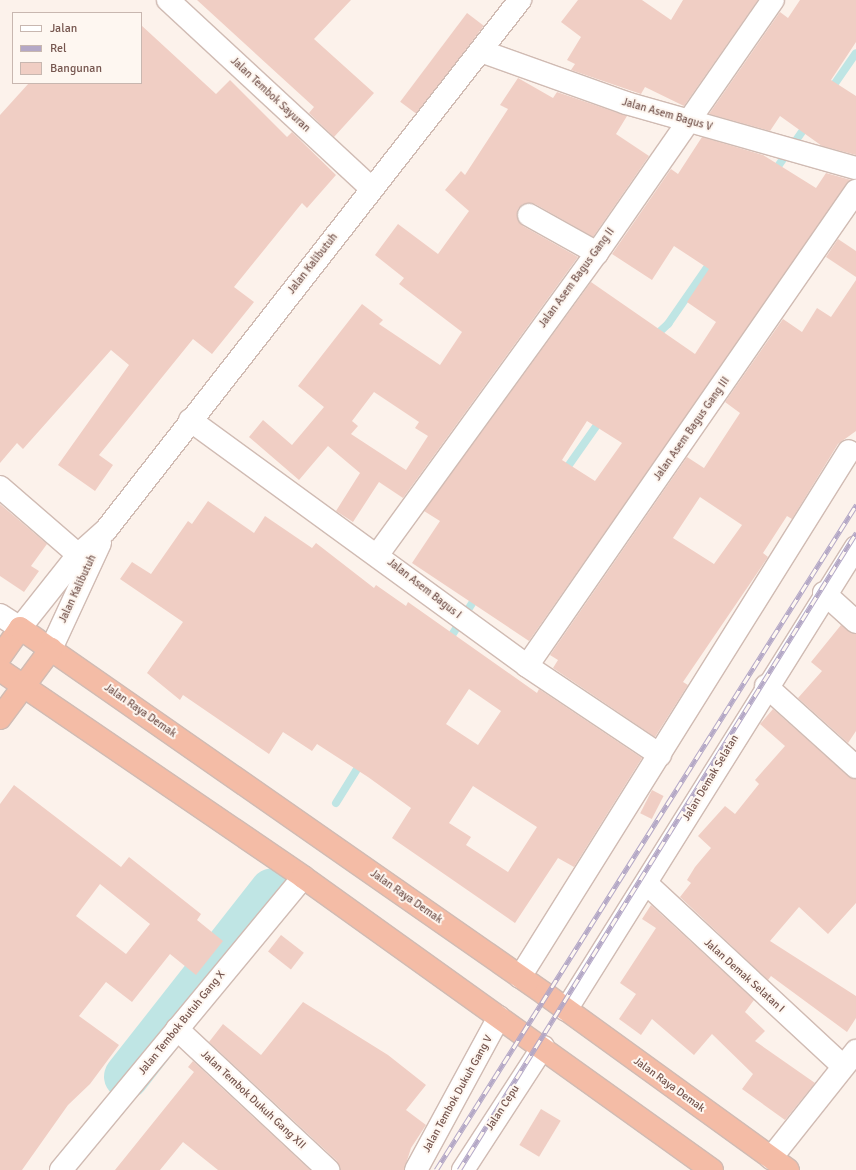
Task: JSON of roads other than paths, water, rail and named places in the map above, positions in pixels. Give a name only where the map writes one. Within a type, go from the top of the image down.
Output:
[{"type":"highway","name":"Jalan Raya Demak","points":[[20,628],[520,977],[780,1164]]},
{"type":"highway","points":[[0,656],[20,628]]},
{"type":"highway","points":[[0,718],[25,687],[51,649]]},
{"type":"highway","points":[[0,670],[303,877],[543,1047],[712,1170]]},
{"type":"street","name":"Jalan Tembok Sayuran","points":[[168,0],[372,189]]},
{"type":"street","name":"Jalan Kalibutuh","points":[[20,628],[84,560],[190,420],[520,0]]},
{"type":"street","name":"Jalan Asem Bagus Gang II","points":[[378,554],[597,253],[687,121],[773,0]]},
{"type":"street","name":"Jalan Asem Bagus V","points":[[481,51],[687,121],[856,168]]},
{"type":"street","name":"Jalan Asem Bagus Gang III","points":[[527,666],[856,191]]},
{"type":"street","points":[[529,215],[597,253]]},
{"type":"street","name":"Jalan Asem Bagus I","points":[[190,420],[378,554],[527,666],[660,754]]},
{"type":"street","points":[[520,977],[849,451]]},
{"type":"street","points":[[0,487],[84,560]]},
{"type":"street","name":"Jalan Demak Selatan","points":[[566,1010],[647,884],[766,686],[824,593],[856,547]]},
{"type":"street","name":"Jalan Kalibutuh","points":[[51,649],[84,560]]},
{"type":"street","points":[[824,593],[856,622]]},
{"type":"street","points":[[0,615],[20,628]]},
{"type":"street","points":[[766,686],[856,767]]},
{"type":"street","name":"Jalan Tembok Butuh Gang X","points":[[62,1170],[303,877]]},
{"type":"street","name":"Jalan Demak Selatan I","points":[[647,884],[849,1058],[780,1164]]},
{"type":"street","name":"Jalan Tembok Dukuh Gang V","points":[[416,1170],[499,1017]]},
{"type":"street","name":"Jalan Tembok Dukuh Gang XII","points":[[177,1029],[328,1170]]},
{"type":"street","name":"Jalan Cepu","points":[[462,1170],[543,1047]]},
{"type":"waterway","points":[[829,92],[856,53]]},
{"type":"waterway","points":[[774,172],[808,123]]},
{"type":"waterway","points":[[653,338],[668,324],[713,259]]},
{"type":"waterway","points":[[564,472],[602,418]]},
{"type":"waterway","points":[[447,643],[478,594]]},
{"type":"waterway","points":[[336,803],[362,761]]},
{"type":"waterway","points":[[126,1076],[272,890]]},
{"type":"railway","points":[[436,1170],[856,505]]},
{"type":"railway","points":[[459,1170],[856,533]]}]
